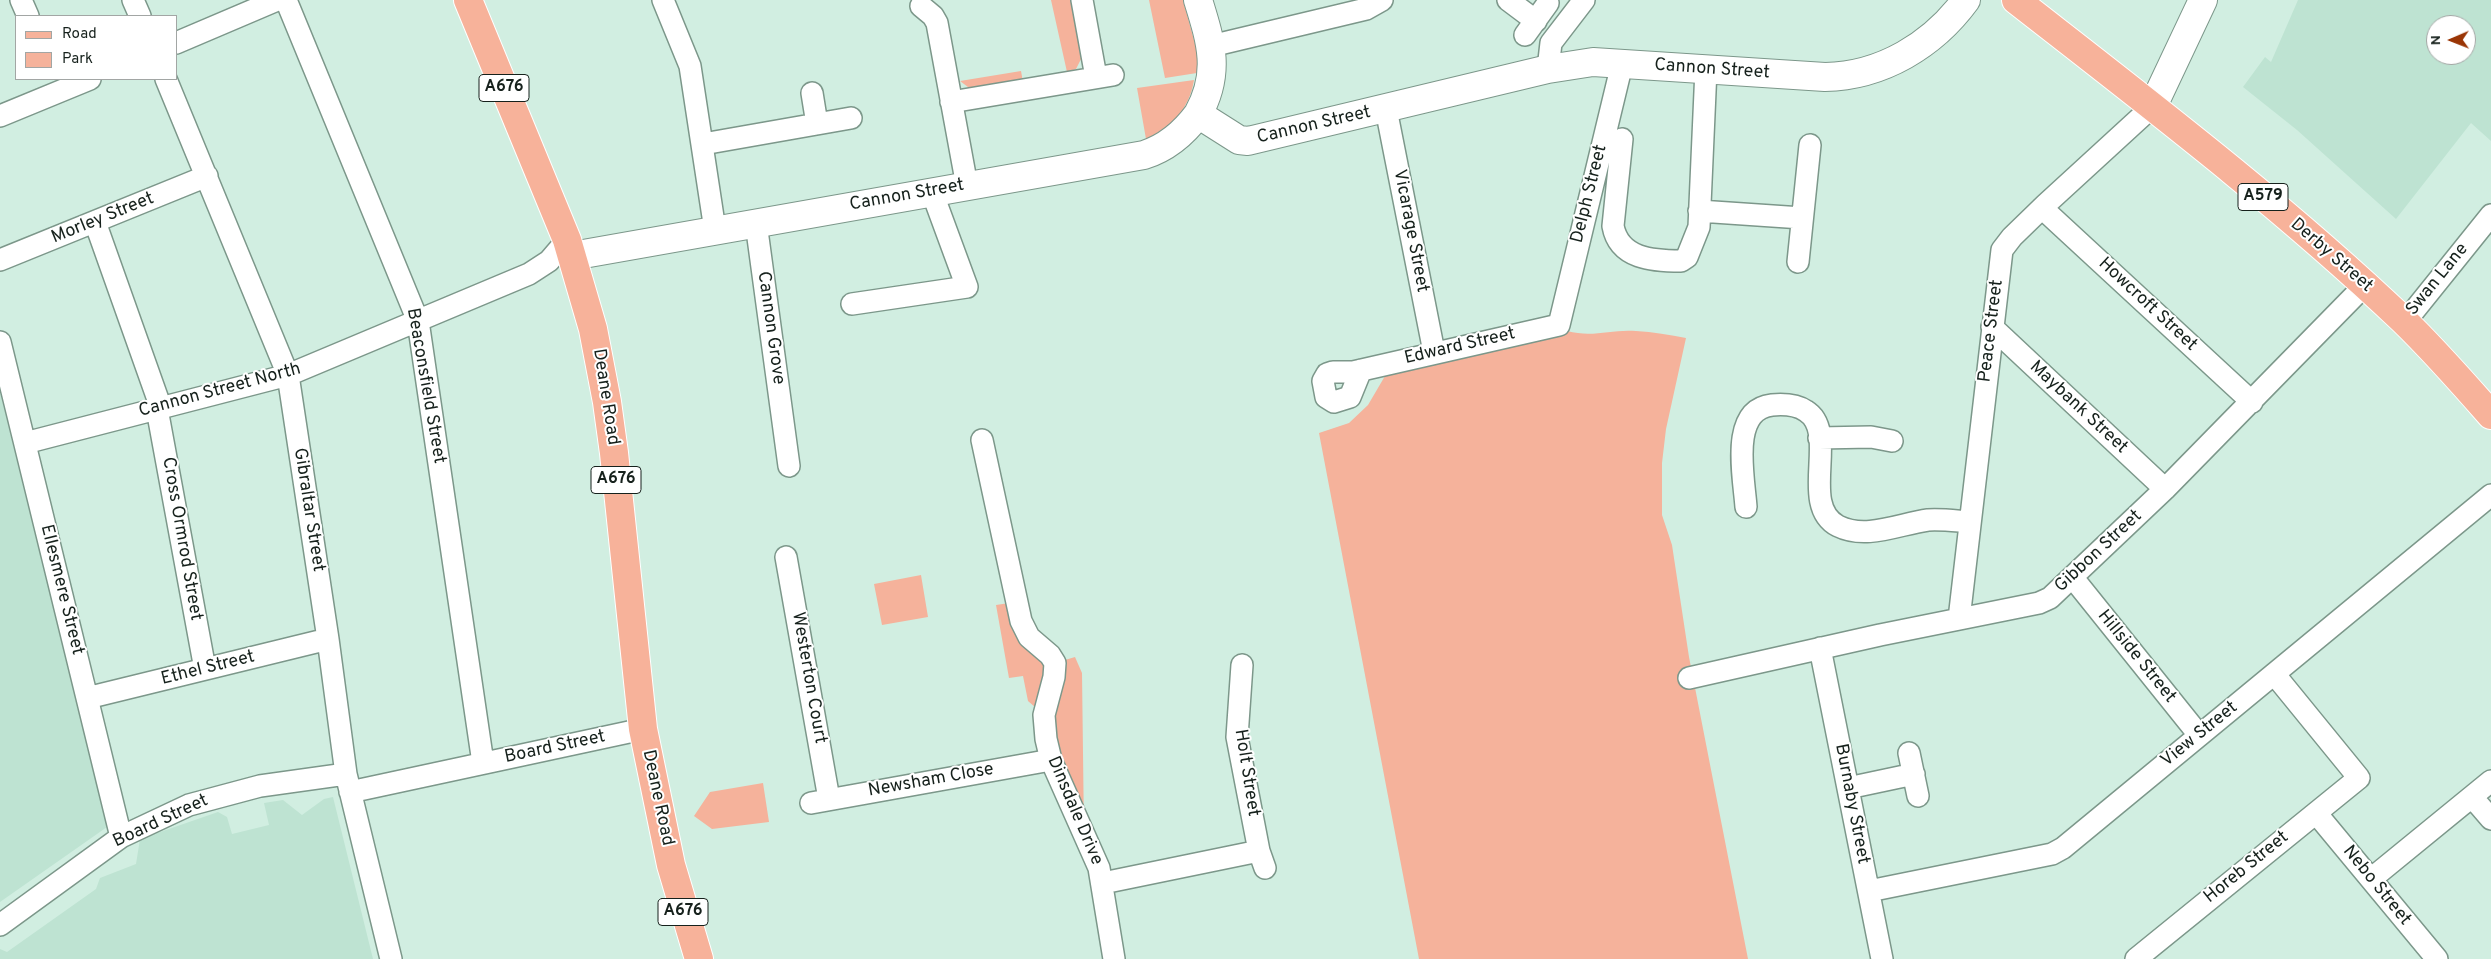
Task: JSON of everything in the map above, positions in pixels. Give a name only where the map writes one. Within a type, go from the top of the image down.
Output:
[{"type":"main road","name":"Deane Road","points":[[468,0],[570,248],[593,329],[607,402],[642,728],[671,865],[699,959]]},
{"type":"main road","name":"Derby Street","points":[[2024,2],[2255,189],[2365,285],[2405,322],[2491,414]]},
{"type":"street","points":[[21,0],[28,15]]},
{"type":"street","points":[[133,0],[140,15]]},
{"type":"street","points":[[178,42],[277,0]]},
{"type":"street","name":"Beaconsfield Street","points":[[286,0],[418,321],[483,763]]},
{"type":"street","points":[[663,0],[687,54],[697,106],[715,230]]},
{"type":"street","points":[[951,102],[1104,76],[1082,0]]},
{"type":"street","points":[[1198,0],[1211,46],[1213,70],[1210,86],[1198,114]]},
{"type":"street","points":[[1211,46],[1366,9],[1382,0]]},
{"type":"street","points":[[1508,0],[1530,28],[1548,3]]},
{"type":"street","points":[[1548,68],[1551,43],[1584,0]]},
{"type":"street","name":"Cannon Street","points":[[570,248],[715,230],[1144,155],[1165,145],[1178,136],[1198,114],[1239,140],[1248,141],[1386,109],[1548,68],[1594,62],[1825,77],[1860,74],[1908,54],[1942,27],[1966,0]]},
{"type":"street","points":[[2152,106],[2203,0]]},
{"type":"street","points":[[921,6],[933,16],[936,23],[966,186]]},
{"type":"street","name":"Delph Street","points":[[1559,325],[1622,64]]},
{"type":"street","points":[[1622,139],[1613,226],[1615,235],[1628,252],[1635,256],[1672,261],[1684,260],[1697,234],[1706,69]]},
{"type":"street","points":[[0,116],[56,85],[84,80]]},
{"type":"street","name":"Gibraltar Street","points":[[166,80],[288,376],[348,783],[391,959]]},
{"type":"street","points":[[812,94],[817,124]]},
{"type":"street","name":"Peace Street","points":[[1959,619],[2002,250],[2012,237],[2042,208],[2152,106]]},
{"type":"street","name":"Vicarage Street","points":[[1386,109],[1434,352]]},
{"type":"street","points":[[703,144],[852,118]]},
{"type":"street","points":[[1798,262],[1810,145]]},
{"type":"street","name":"Morley Street","points":[[0,260],[207,176]]},
{"type":"street","points":[[852,304],[877,310],[967,287],[932,192]]},
{"type":"street","name":"Howcroft Street","points":[[2042,208],[2252,402]]},
{"type":"street","points":[[1699,211],[1802,218]]},
{"type":"street","name":"Swan Lane","points":[[2405,322],[2491,215]]},
{"type":"street","name":"Cross Ormrod Street","points":[[95,222],[159,408],[205,669]]},
{"type":"street","name":"Cannon Grove","points":[[756,223],[776,435],[789,466]]},
{"type":"street","name":"Cannon Street North","points":[[25,443],[288,376],[530,274],[570,248]]},
{"type":"street","name":"Gibbon Street","points":[[1689,678],[1820,648],[2039,603],[2050,598],[2165,489],[2365,285]]},
{"type":"street","name":"Edward Street","points":[[1361,370],[1559,325]]},
{"type":"street","name":"Maybank Street","points":[[1992,327],[2165,489]]},
{"type":"street","name":"Ellesmere Street","points":[[0,342],[121,837]]},
{"type":"street","points":[[1746,507],[1744,431],[1746,421],[1755,411],[1774,405],[1791,406],[1806,411],[1818,426],[1819,483],[1822,504],[1831,521],[1838,526],[1863,532],[1928,520],[1970,522]]},
{"type":"street","points":[[1819,438],[1871,437],[1892,441]]},
{"type":"street","name":"Dinsdale Drive","points":[[982,440],[1021,621],[1029,637],[1050,655],[1055,663],[1054,677],[1045,702],[1043,719],[1051,760],[1099,868],[1103,883],[1114,959]]},
{"type":"street","name":"View Street","points":[[1869,891],[2052,854],[2063,848],[2491,495]]},
{"type":"street","name":"Westerton Court","points":[[786,557],[820,801]]},
{"type":"street","name":"Hillside Street","points":[[2073,578],[2199,735]]},
{"type":"street","name":"Ethel Street","points":[[87,698],[328,639]]},
{"type":"street","name":"Burnaby Street","points":[[1820,648],[1882,959]]},
{"type":"street","name":"Holt Street","points":[[1103,883],[1262,860],[1236,737],[1242,664]]},
{"type":"street","name":"Horeb Street","points":[[2136,959],[2359,778],[2275,675]]},
{"type":"street","name":"Board Street","points":[[0,925],[121,837],[189,805],[213,797],[260,786],[348,783],[483,763],[642,728]]},
{"type":"street","points":[[1909,753],[1918,796]]},
{"type":"street","name":"Newsham Close","points":[[820,801],[1051,760]]},
{"type":"street","points":[[1848,788],[1914,774]]},
{"type":"street","points":[[2371,879],[2491,781]]},
{"type":"street","points":[[2472,796],[2491,819]]},
{"type":"street","name":"Nebo Street","points":[[2316,812],[2437,959]]},
{"type":"shaded area","points":[[2298,0],[2491,0],[2491,141],[2471,123],[2396,219],[2297,130],[2243,87],[2265,57],[2271,62]]},
{"type":"shaded area","points":[[0,392],[107,827],[0,902]]},
{"type":"shaded area","points":[[333,797],[373,959],[0,959],[0,949],[7,952],[96,889],[100,878],[136,864],[140,839],[218,812],[227,817],[232,834],[269,825],[264,803],[283,800],[302,815],[324,799]]},
{"type":"green space","points":[[1051,0],[1072,0],[1081,59],[1076,69],[1067,72]]},
{"type":"green space","points":[[1149,0],[1183,0],[1197,51],[1197,73],[1165,78]]},
{"type":"green space","points":[[1021,71],[1023,82],[972,90],[960,81]]},
{"type":"green space","points":[[1194,80],[1188,100],[1178,116],[1164,129],[1146,139],[1137,88]]},
{"type":"green space","points":[[1567,331],[1594,334],[1636,331],[1686,338],[1666,429],[1662,463],[1662,515],[1672,545],[1689,657],[1748,959],[1419,959],[1319,433],[1349,423],[1368,405],[1385,376]]},
{"type":"green space","points":[[921,575],[928,617],[882,625],[874,584]]},
{"type":"green space","points":[[1016,602],[1055,663],[1075,657],[1082,673],[1084,833],[1044,715],[1028,701],[1023,676],[1009,678],[996,605]]},
{"type":"green space","points":[[763,783],[769,822],[712,829],[694,816],[710,792]]}]
